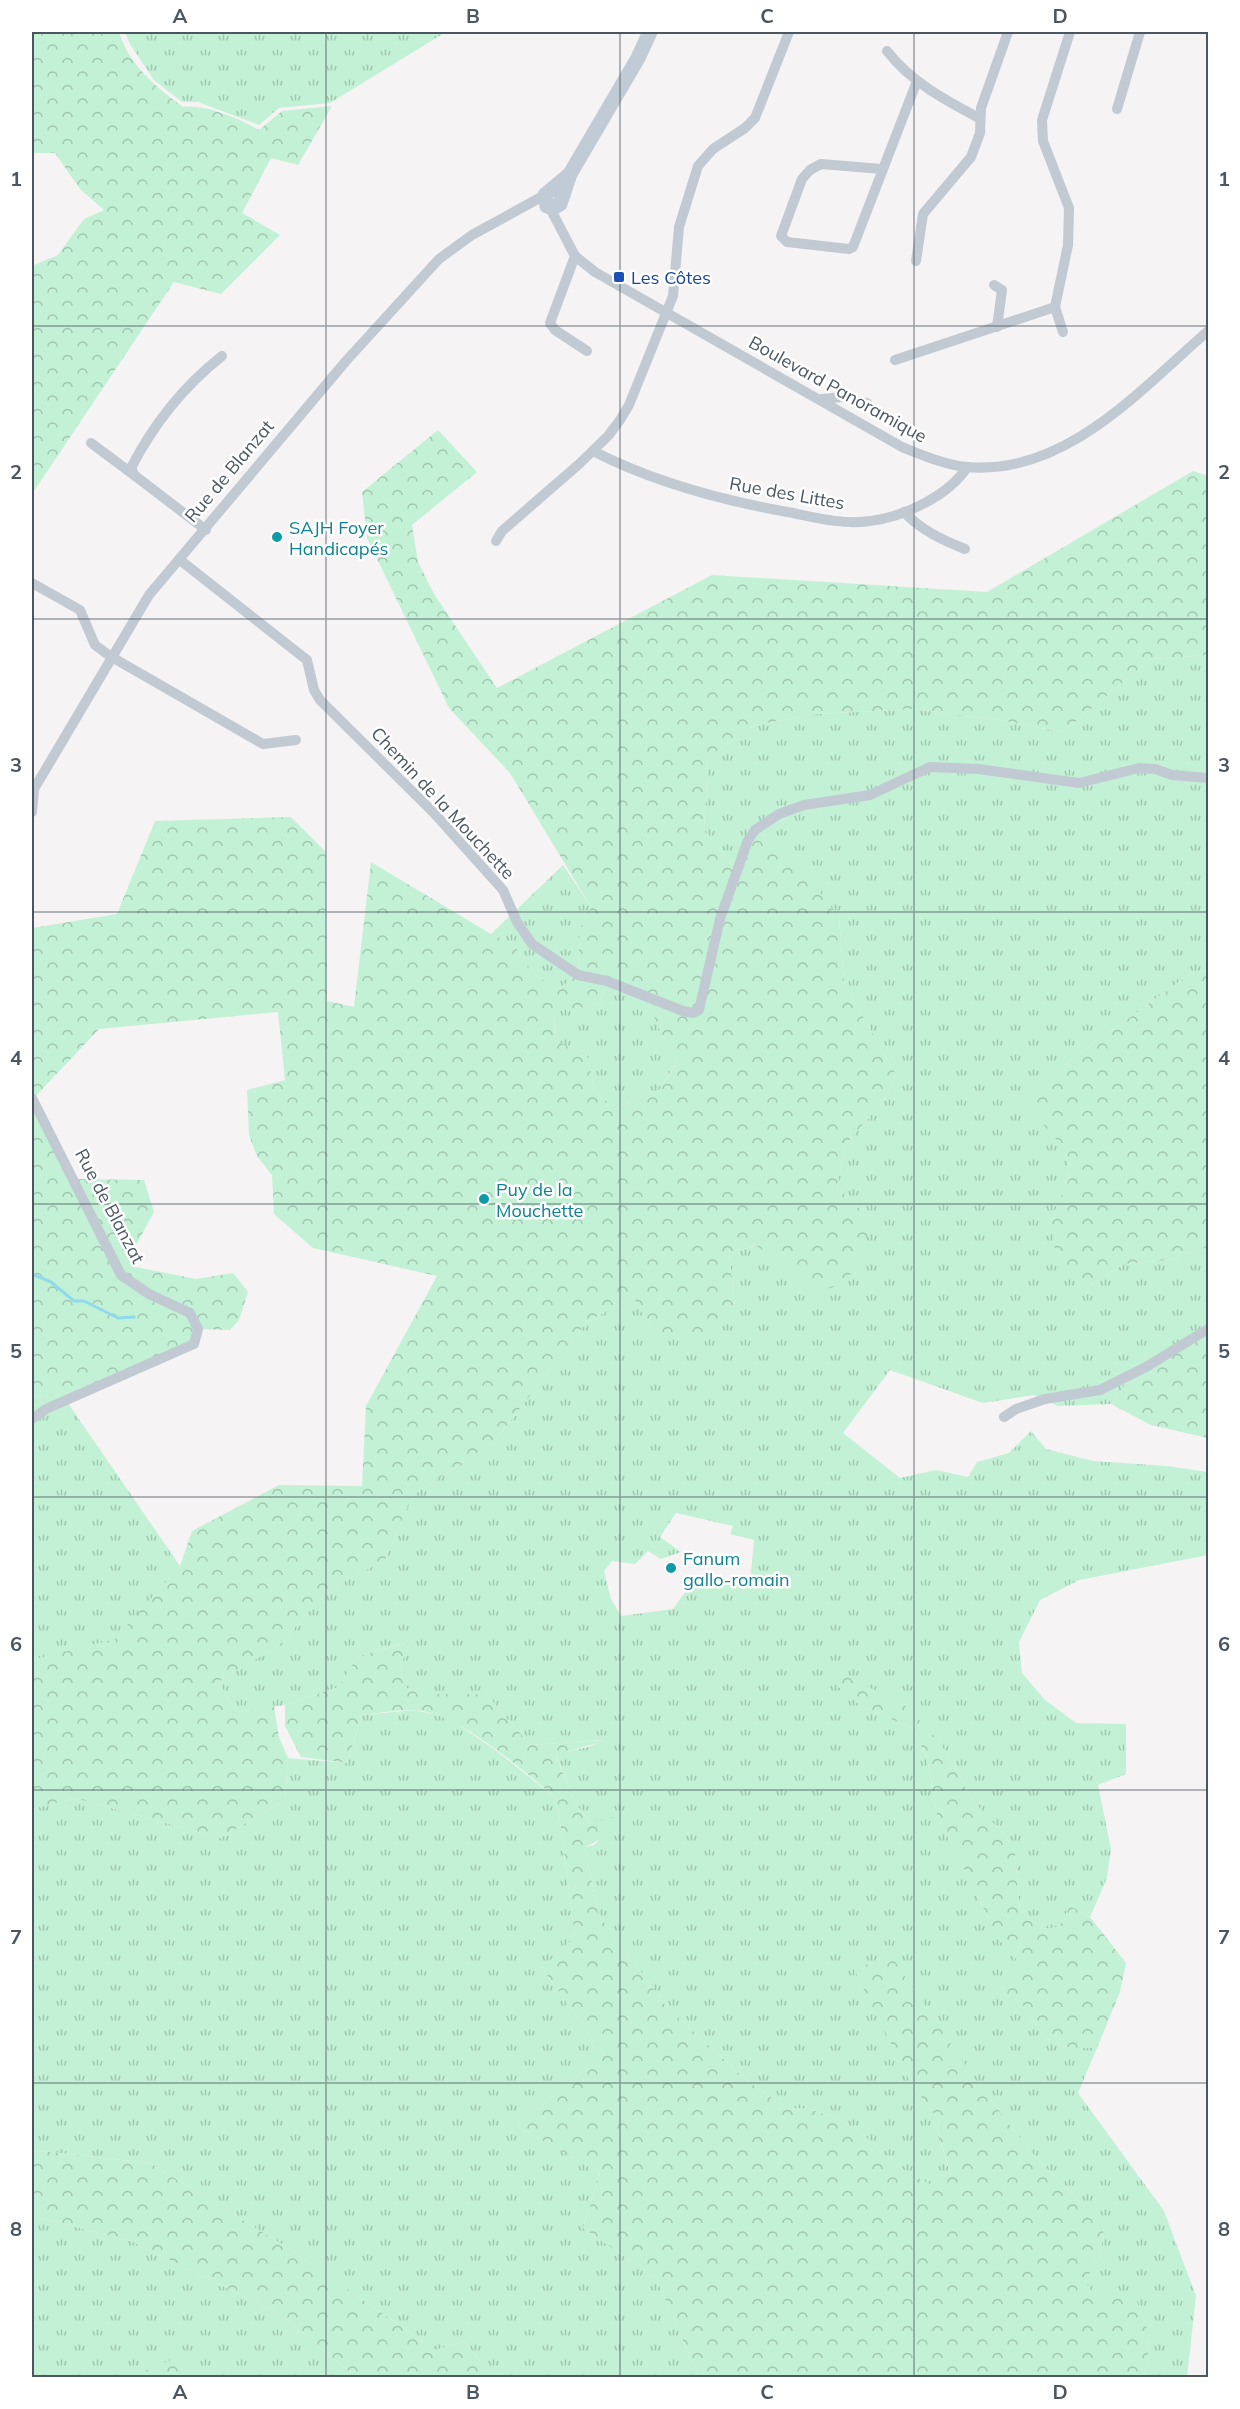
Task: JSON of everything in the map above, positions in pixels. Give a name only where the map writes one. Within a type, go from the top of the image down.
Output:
[{"type":"street","name":"Rue de Blanzat","points":[[32,812],[33,789],[110,656],[149,595],[346,361],[439,259],[472,234],[523,207],[552,200],[570,174],[638,57],[650,32]]},
{"type":"street","points":[[496,541],[502,531],[608,436],[629,405],[673,296],[679,227],[699,166],[712,149],[746,128],[754,118],[789,32]]},
{"type":"street","points":[[916,261],[923,214],[971,158],[980,133],[979,118],[1008,32]]},
{"type":"street","points":[[1063,332],[1055,307],[1068,245],[1069,208],[1043,141],[1042,120],[1070,32]]},
{"type":"street","points":[[1117,109],[1140,32]]},
{"type":"street","points":[[886,51],[917,81],[979,118]]},
{"type":"street","points":[[882,169],[821,164],[810,170],[802,179],[781,236],[787,242],[849,249],[853,247],[917,81]]},
{"type":"street","points":[[552,200],[566,243],[574,256],[550,323],[555,330],[587,351]]},
{"type":"street","name":"Boulevard Panoramique","points":[[574,256],[595,272],[822,399],[902,447],[924,456],[967,467],[1016,464],[1047,455],[1069,444],[1098,425],[1209,331]]},
{"type":"street","points":[[994,285],[1002,290],[997,327]]},
{"type":"street","points":[[895,360],[1055,307]]},
{"type":"street","points":[[134,475],[131,468],[163,417],[196,377],[222,356]]},
{"type":"street","points":[[822,399],[842,397],[867,403]]},
{"type":"street","points":[[91,443],[206,530]]},
{"type":"street","name":"Rue des Littes","points":[[593,451],[707,496],[830,520],[869,521],[904,512],[960,479],[967,467]]},
{"type":"street","points":[[904,512],[915,523],[941,539],[965,549]]},
{"type":"street","name":"Chemin de la Mouchette","points":[[180,560],[307,660],[314,690],[320,700],[433,812],[503,890],[517,922],[532,944],[578,975],[608,981],[683,1011],[693,1013],[699,1010],[720,919],[748,840],[755,830],[779,814],[804,805],[870,795],[930,767],[978,769],[1079,783],[1139,768],[1155,769],[1172,775],[1209,777]]},
{"type":"street","points":[[32,583],[80,610],[95,645],[110,656],[263,744],[296,740]]},
{"type":"street","name":"Rue de Blanzat","points":[[32,1098],[121,1275],[148,1294],[190,1312],[198,1329],[194,1344],[46,1409],[32,1419]]},
{"type":"street","points":[[1004,1417],[1016,1409],[1045,1399],[1100,1390],[1146,1367],[1209,1329]]},
{"type":"green space","points":[[32,32],[119,32],[129,55],[137,65],[154,83],[183,107],[212,110],[259,130],[282,111],[332,106],[298,165],[271,158],[242,213],[280,235],[221,294],[174,282],[32,494],[32,266],[58,255],[84,219],[104,210],[80,189],[55,153],[32,153]]},
{"type":"green space","points":[[125,32],[446,32],[330,103],[279,108],[259,125],[198,102],[182,102],[154,80],[130,44]]},
{"type":"green space","points":[[438,430],[477,472],[412,525],[418,562],[434,594],[497,688],[712,575],[987,592],[1193,471],[1208,476],[1208,655],[1151,659],[1063,732],[994,719],[914,709],[817,714],[755,725],[708,757],[704,831],[736,871],[755,830],[808,877],[839,917],[844,983],[896,1075],[886,1098],[845,1145],[837,1187],[862,1211],[868,1236],[846,1284],[818,1291],[757,1246],[729,1252],[735,1307],[717,1332],[699,1342],[652,1331],[633,1296],[587,1322],[494,1442],[413,1495],[385,1560],[328,1590],[280,1644],[220,1681],[226,1697],[239,1712],[274,1706],[279,1737],[288,1758],[285,1800],[220,1838],[75,1798],[32,1809],[32,1660],[115,1639],[180,1566],[192,1531],[279,1485],[362,1486],[366,1406],[437,1276],[313,1248],[274,1214],[272,1175],[257,1156],[249,1135],[247,1090],[285,1080],[278,1012],[99,1029],[32,1100],[32,928],[117,914],[155,821],[291,817],[326,852],[327,1001],[354,1007],[371,862],[491,934],[513,943],[533,973],[557,990],[578,975],[580,929],[591,907],[510,773],[449,708],[367,538],[362,492]],"holes":[[[607,981],[645,995],[675,1066],[659,1090],[611,1110],[595,1090],[586,1052],[554,1041],[555,1011],[599,1005]]]},
{"type":"green space","points":[[1208,655],[1208,969],[1187,976],[1053,1073],[1027,1104],[1067,1151],[1070,1177],[1051,1220],[1088,1286],[1124,1264],[1168,1260],[1208,1247],[1208,1335],[1126,1383],[1111,1404],[1058,1406],[1034,1395],[983,1403],[890,1370],[843,1433],[900,1478],[936,1470],[968,1477],[977,1462],[1009,1453],[1031,1431],[1046,1449],[1093,1461],[1167,1466],[1208,1472],[1208,1555],[1079,1580],[1040,1600],[1019,1642],[1022,1673],[1045,1700],[1076,1723],[1126,1724],[1126,1774],[1098,1785],[1111,1849],[1107,1878],[1090,1917],[1070,1906],[1059,1927],[1044,1929],[1020,1911],[1015,1853],[1005,1836],[974,1802],[939,1741],[866,1687],[838,1671],[861,1706],[912,1728],[927,1758],[937,1815],[999,1939],[1021,1964],[997,1993],[1021,2002],[1044,2037],[1069,2048],[1097,2048],[1078,2093],[1164,2211],[1196,2296],[1187,2377],[1145,2377],[1150,2337],[1097,2299],[1085,2282],[1100,2255],[1104,2227],[1030,2151],[977,2082],[910,2082],[939,2120],[937,2130],[951,2176],[931,2185],[897,2166],[865,2136],[839,2119],[809,2109],[786,2108],[745,2079],[666,2006],[598,1914],[585,1847],[594,1845],[625,1815],[591,1824],[574,1801],[556,1754],[588,1747],[604,1740],[530,1745],[486,1694],[420,1694],[404,1687],[400,1666],[410,1641],[357,1657],[339,1687],[285,1705],[239,1712],[226,1697],[220,1681],[280,1644],[328,1590],[385,1560],[413,1495],[494,1442],[587,1322],[633,1296],[652,1331],[735,1307],[729,1252],[758,1246],[818,1291],[862,1211],[837,1187],[845,1145],[886,1098],[896,1075],[844,983],[839,917],[736,871],[704,831],[708,757],[755,725],[817,714],[914,709],[994,719],[1063,732],[1151,659]],"holes":[[[676,1513],[733,1526],[730,1534],[754,1540],[750,1583],[720,1578],[692,1583],[673,1609],[621,1616],[611,1599],[604,1571],[612,1561],[635,1564],[648,1551],[661,1559],[681,1552],[660,1537]]]},
{"type":"green space","points":[[563,865],[591,907],[580,929],[578,975],[557,990],[533,973],[513,943],[491,934]]},
{"type":"green space","points":[[1208,969],[1208,1247],[1168,1260],[1124,1264],[1088,1286],[1057,1268],[1051,1219],[1070,1177],[1067,1152],[1026,1104],[1053,1073],[1187,976]]},
{"type":"green space","points":[[607,981],[645,995],[675,1065],[659,1090],[611,1110],[595,1090],[586,1052],[554,1041],[555,1010],[599,1005]]},
{"type":"green space","points":[[32,1100],[73,1179],[144,1180],[154,1212],[136,1245],[136,1267],[196,1279],[233,1273],[248,1292],[239,1320],[230,1330],[198,1329],[194,1344],[66,1400],[61,1393],[32,1398]]},
{"type":"green space","points":[[1208,1335],[1208,1438],[1151,1425],[1111,1404],[1126,1383]]},
{"type":"green space","points":[[61,1393],[180,1566],[115,1640],[32,1660],[32,1398]]},
{"type":"green space","points":[[411,1641],[400,1666],[404,1687],[420,1694],[486,1694],[530,1745],[607,1740],[556,1755],[574,1801],[590,1823],[625,1814],[615,1832],[585,1847],[598,1914],[666,2006],[745,2079],[786,2108],[809,2109],[839,2119],[865,2136],[897,2166],[931,2185],[951,2175],[937,2130],[939,2120],[910,2082],[856,1973],[859,1968],[890,1954],[977,2082],[1030,2151],[1104,2227],[1100,2255],[1085,2282],[1097,2299],[1135,2296],[1150,2337],[1145,2377],[699,2377],[656,2278],[583,2228],[600,2173],[517,2126],[604,2055],[542,1968],[575,1937],[557,1799],[489,1744],[449,1720],[430,1713],[407,1710],[362,1715],[347,1763],[301,1757],[285,1726],[285,1705],[339,1687],[357,1657]]},
{"type":"green space","points":[[838,1671],[907,1707],[939,1741],[974,1802],[1005,1836],[1015,1853],[1020,1911],[1044,1929],[1059,1927],[1070,1906],[1090,1917],[1126,1963],[1120,1992],[1097,2048],[1069,2048],[1044,2037],[1021,2002],[997,1993],[1020,1964],[999,1939],[937,1815],[927,1758],[912,1728],[861,1706],[827,1677]]},
{"type":"green space","points":[[414,1710],[447,1717],[494,1749],[557,1799],[575,1937],[542,1968],[604,2055],[517,2126],[600,2173],[583,2228],[656,2278],[699,2377],[503,2377],[480,2361],[464,2342],[435,2350],[296,2253],[150,2163],[32,2150],[32,1809],[75,1798],[220,1838],[285,1800],[288,1758],[347,1763],[362,1715]]},
{"type":"green space","points":[[32,2150],[150,2163],[296,2253],[435,2350],[464,2342],[480,2361],[503,2377],[356,2377],[278,2313],[131,2241],[32,2216]]},
{"type":"green space","points":[[32,2216],[131,2241],[278,2313],[356,2377],[32,2378]]},
{"type":"green space","points":[[176,2358],[191,2367],[200,2377],[129,2377]]},
{"type":"waterway","points":[[32,1274],[51,1282],[74,1301],[84,1301],[118,1318],[134,1317]]},
{"type":"place","name":"Les Côtes","points":[[619,277]]},
{"type":"place","name":"SAJH Foyer Handicapés","points":[[277,537]]},
{"type":"place","name":"Puy de la Mouchette","points":[[484,1199]]},
{"type":"place","name":"Fanum gallo-romain","points":[[671,1568]]}]
